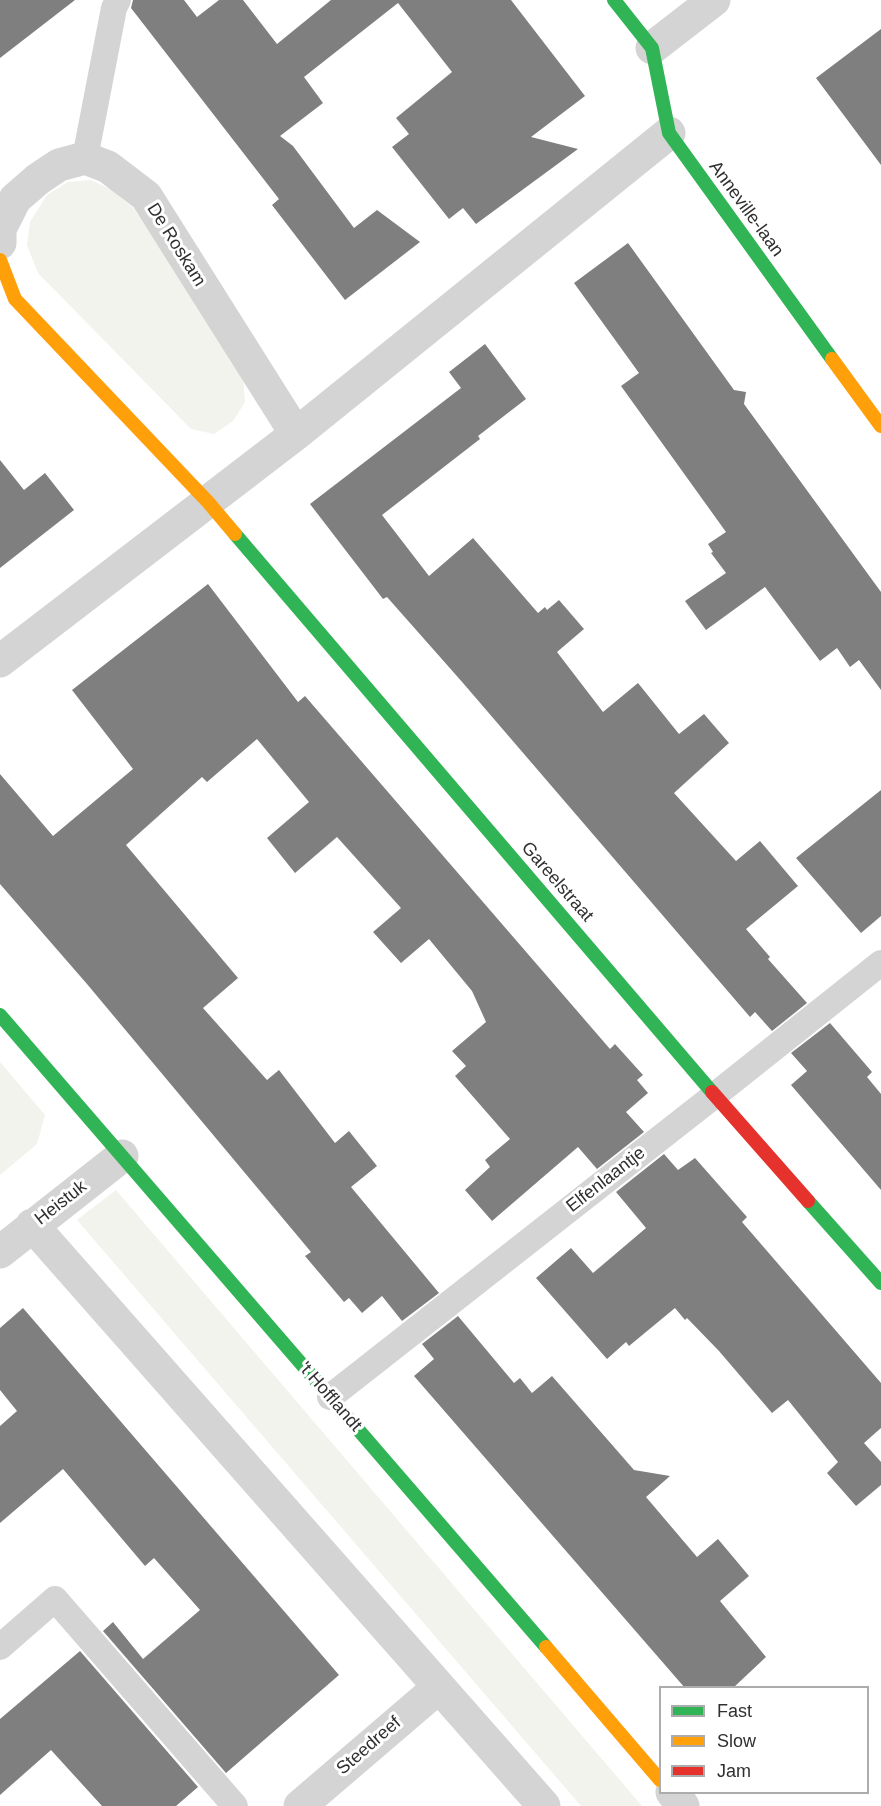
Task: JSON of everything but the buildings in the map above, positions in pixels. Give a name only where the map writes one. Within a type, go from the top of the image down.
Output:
[{"type":"street","name":"Anneville-laan","points":[[614,0],[652,48],[669,133],[881,426]]},
{"type":"street","points":[[652,48],[714,0]]},
{"type":"street","points":[[0,661],[296,434],[669,133]]},
{"type":"street","points":[[0,243],[0,229],[15,199],[59,165],[85,158]]},
{"type":"street","name":"De Roskam","points":[[85,158],[108,167],[146,196],[296,434]]},
{"type":"street","points":[[0,260],[15,299],[208,502]]},
{"type":"street","name":"Gareelstraat","points":[[208,502],[715,1095],[881,1283]]},
{"type":"street","name":"'t Hofflandt","points":[[0,1015],[659,1779]]},
{"type":"street","name":"Heistuk","points":[[0,1251],[122,1156]]},
{"type":"street","points":[[32,1225],[544,1806]]},
{"type":"street","name":"Steedreef","points":[[300,1806],[439,1687]]},
{"type":"street","points":[[674,1794],[683,1806]]},
{"type":"lane","points":[[85,158],[114,8],[118,0]]},
{"type":"lane","name":"Elfenlaantje","points":[[330,1397],[881,963]]},
{"type":"lane","points":[[0,1647],[55,1599],[235,1806]]},
{"type":"shaded area","points":[[91,180],[112,190],[134,209],[243,375],[245,402],[233,421],[214,434],[191,429],[38,273],[27,245],[30,222],[47,195],[68,182]]},
{"type":"shaded area","points":[[0,1062],[45,1115],[37,1144],[0,1175]]},
{"type":"shaded area","points":[[116,1190],[642,1806],[581,1806],[77,1220]]},
{"type":"traffic: fast","points":[[614,0],[652,48],[669,133],[832,359]]},
{"type":"traffic: fast","points":[[235,534],[712,1092]]},
{"type":"traffic: fast","points":[[0,1015],[546,1647]]},
{"type":"traffic: fast","points":[[808,1201],[881,1283]]},
{"type":"traffic: slow","points":[[0,260],[15,299],[208,502],[235,534]]},
{"type":"traffic: slow","points":[[832,359],[881,426]]},
{"type":"traffic: slow","points":[[546,1647],[659,1779]]},
{"type":"traffic: jam","points":[[712,1092],[808,1201]]}]
